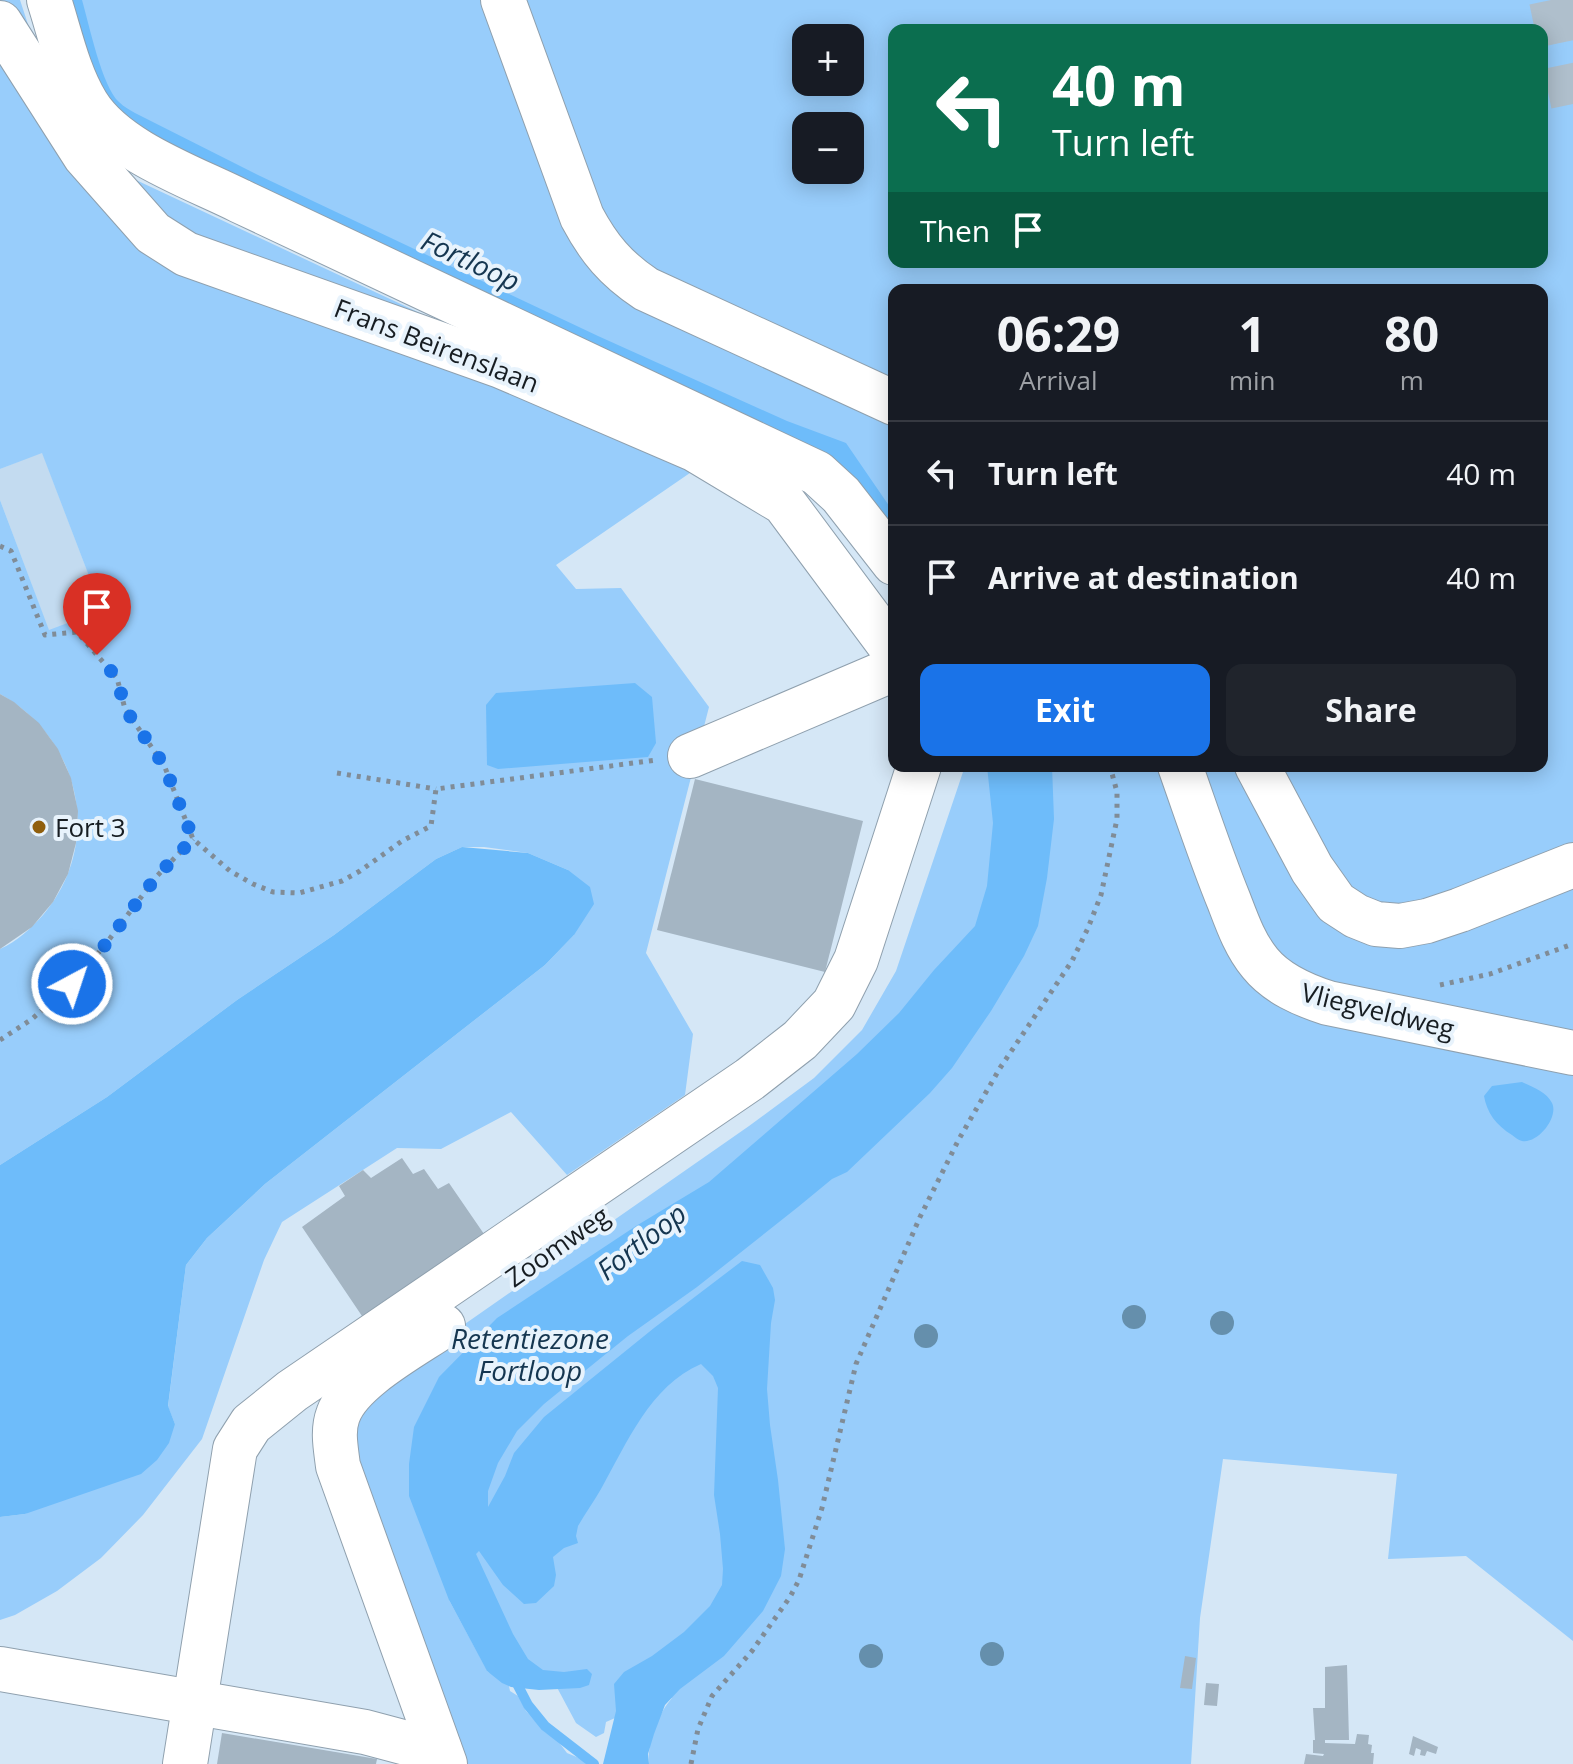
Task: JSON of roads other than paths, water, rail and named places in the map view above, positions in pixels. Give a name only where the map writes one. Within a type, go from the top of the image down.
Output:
[{"type":"street","name":"Frans Beirenslaan","points":[[49,0],[74,78],[87,104],[104,125],[123,141],[240,201],[817,473],[841,495],[888,555]]},
{"type":"street","points":[[503,0],[582,217],[607,257],[625,275],[646,289],[888,400]]},
{"type":"street","name":"Frans Beirenslaan","points":[[0,23],[85,156],[153,233],[186,254],[501,366],[694,449],[784,503],[888,643]]},
{"type":"street","points":[[690,756],[888,672]]},
{"type":"street","points":[[185,1764],[235,1449],[251,1424],[305,1382],[750,1079],[800,1040],[834,1004],[856,960],[917,772]]},
{"type":"street","name":"Zoomweg","points":[[442,1756],[338,1466],[334,1439],[337,1416],[346,1399],[364,1380],[742,1119],[813,1064],[853,1024],[886,965],[947,772]]},
{"type":"street","name":"Vliegveldweg","points":[[1182,772],[1242,935],[1260,963],[1279,981],[1304,995],[1328,1003],[1573,1053]]},
{"type":"street","points":[[1260,772],[1312,869],[1336,903],[1376,924],[1400,926],[1427,921],[1573,865]]},
{"type":"street","points":[[0,1669],[365,1732],[392,1752],[442,1756]]},
{"type":"water","points":[[60,0],[82,0],[107,83],[119,102],[135,113],[258,175],[598,336],[787,421],[846,443],[888,504],[888,539],[844,484],[117,123]]},
{"type":"water","points":[[635,683],[652,697],[656,743],[648,757],[498,769],[487,765],[486,705],[496,693]]},
{"type":"water","name":"Retentiezone Fortloop","points":[[988,772],[1052,772],[1054,819],[1038,926],[991,1011],[952,1068],[847,1172],[832,1179],[544,1404],[517,1431],[498,1463],[488,1491],[488,1507],[514,1453],[544,1417],[742,1261],[760,1265],[773,1288],[775,1300],[767,1389],[785,1549],[781,1576],[763,1611],[724,1656],[680,1689],[665,1705],[648,1754],[649,1764],[603,1764],[616,1711],[614,1684],[624,1672],[684,1632],[710,1606],[722,1585],[720,1534],[714,1495],[718,1388],[713,1376],[701,1364],[683,1374],[654,1401],[578,1526],[578,1543],[564,1548],[553,1557],[554,1586],[536,1603],[524,1604],[503,1585],[479,1551],[476,1554],[528,1659],[543,1670],[564,1672],[587,1669],[592,1674],[589,1685],[580,1688],[539,1690],[511,1687],[487,1671],[449,1600],[409,1496],[414,1427],[439,1377],[497,1318],[709,1182],[857,1054],[899,1013],[975,926],[987,886],[993,823]]},
{"type":"water","points":[[462,847],[528,853],[568,870],[590,887],[594,904],[574,935],[545,965],[265,1184],[207,1238],[186,1265],[168,1406],[175,1424],[169,1443],[157,1460],[141,1474],[25,1514],[0,1517],[0,1165],[107,1097],[436,859]]},
{"type":"water","points":[[1522,1082],[1547,1096],[1553,1109],[1546,1128],[1528,1141],[1518,1139],[1497,1123],[1487,1108],[1484,1096],[1492,1086]]},
{"type":"waterway","name":"Fortloop","points":[[514,1678],[528,1705],[545,1726],[594,1764]]},
{"type":"tunnel","points":[[1551,0],[1573,104]]},
{"type":"place","name":"Fort 3","points":[[39,827]]}]
